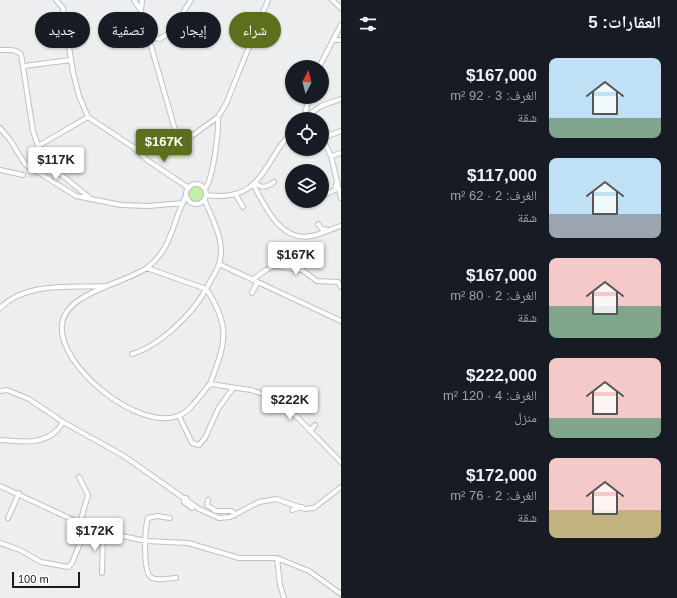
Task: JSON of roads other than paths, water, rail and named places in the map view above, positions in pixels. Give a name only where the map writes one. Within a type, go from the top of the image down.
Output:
[{"type":"street","points":[[56,0],[63,8],[71,60],[79,96],[88,117],[133,147],[147,160],[189,188]]},
{"type":"street","points":[[134,0],[141,11]]},
{"type":"street","points":[[141,11],[142,0]]},
{"type":"street","points":[[158,39],[160,39],[170,32],[191,0]]},
{"type":"street","points":[[133,147],[158,145],[193,135],[218,117],[226,104],[268,0]]},
{"type":"street","points":[[332,0],[341,8]]},
{"type":"street","points":[[323,60],[341,25]]},
{"type":"street","points":[[334,40],[341,40]]},
{"type":"street","points":[[151,48],[178,140]]},
{"type":"street","points":[[0,50],[18,51],[22,54],[33,131],[38,146],[53,168],[91,199]]},
{"type":"street","points":[[24,66],[71,60]]},
{"type":"street","points":[[312,112],[341,99]]},
{"type":"street","points":[[38,146],[88,117]]},
{"type":"street","points":[[132,354],[151,346],[193,310],[219,264],[220,240],[205,201],[205,189],[208,185],[214,157],[218,117]]},
{"type":"street","points":[[0,128],[26,164],[76,196],[121,205],[148,206],[183,203]]},
{"type":"street","points":[[329,135],[341,131]]},
{"type":"street","points":[[206,196],[221,198],[236,195],[254,183],[285,141]]},
{"type":"street","points":[[329,152],[336,184],[341,198]]},
{"type":"street","points":[[331,156],[341,153]]},
{"type":"street","points":[[0,170],[22,175]]},
{"type":"street","points":[[254,183],[264,187],[274,182]]},
{"type":"street","points":[[254,183],[275,220],[283,229],[293,235],[310,236],[341,226]]},
{"type":"street","points":[[147,268],[206,289],[220,314],[224,339],[223,349],[210,384],[179,416],[161,419],[155,419],[123,404],[94,384],[74,360],[68,350],[64,340],[62,323],[68,310],[80,298],[130,277],[147,268],[167,244],[189,188],[197,184],[205,189]]},
{"type":"street","points":[[329,193],[335,190],[336,184]]},
{"type":"street","points":[[236,195],[243,207]]},
{"type":"street","points":[[186,196],[190,202],[195,204],[205,201]]},
{"type":"street","points":[[318,224],[322,229],[328,230]]},
{"type":"street","points":[[219,264],[341,321]]},
{"type":"street","points":[[252,280],[266,270],[276,266],[302,270],[317,281],[338,282],[341,287]]},
{"type":"street","points":[[252,293],[257,282]]},
{"type":"street","points":[[0,308],[11,299],[32,291],[109,286]]},
{"type":"street","points":[[210,384],[258,392],[269,396],[288,409],[341,462]]},
{"type":"street","points":[[179,416],[192,443],[199,445],[205,438],[218,409],[233,388]]},
{"type":"street","points":[[1,389],[29,399],[63,422],[124,456],[199,508],[219,518],[230,517],[259,502],[270,499],[282,499],[310,509],[317,507],[341,487]]},
{"type":"street","points":[[0,440],[44,440],[54,434],[63,422]]},
{"type":"street","points":[[310,431],[315,425]]},
{"type":"street","points":[[79,477],[88,495],[80,523]]},
{"type":"street","points":[[0,486],[19,493],[80,523],[103,532],[146,541],[188,543],[239,558],[277,558],[308,571],[341,594]]},
{"type":"street","points":[[8,518],[19,493]]},
{"type":"street","points":[[186,498],[184,502],[192,508]]},
{"type":"street","points":[[208,500],[207,505],[210,508],[220,511],[232,511],[235,515]]},
{"type":"street","points":[[292,510],[302,507]]},
{"type":"street","points":[[170,518],[157,516],[148,518],[146,568],[149,576],[158,580],[176,578]]},
{"type":"street","points":[[0,543],[20,550],[41,562],[68,567],[74,559],[87,526]]},
{"type":"street","points":[[102,574],[103,532]]},
{"type":"street","points":[[277,558],[280,586],[284,598]]}]
